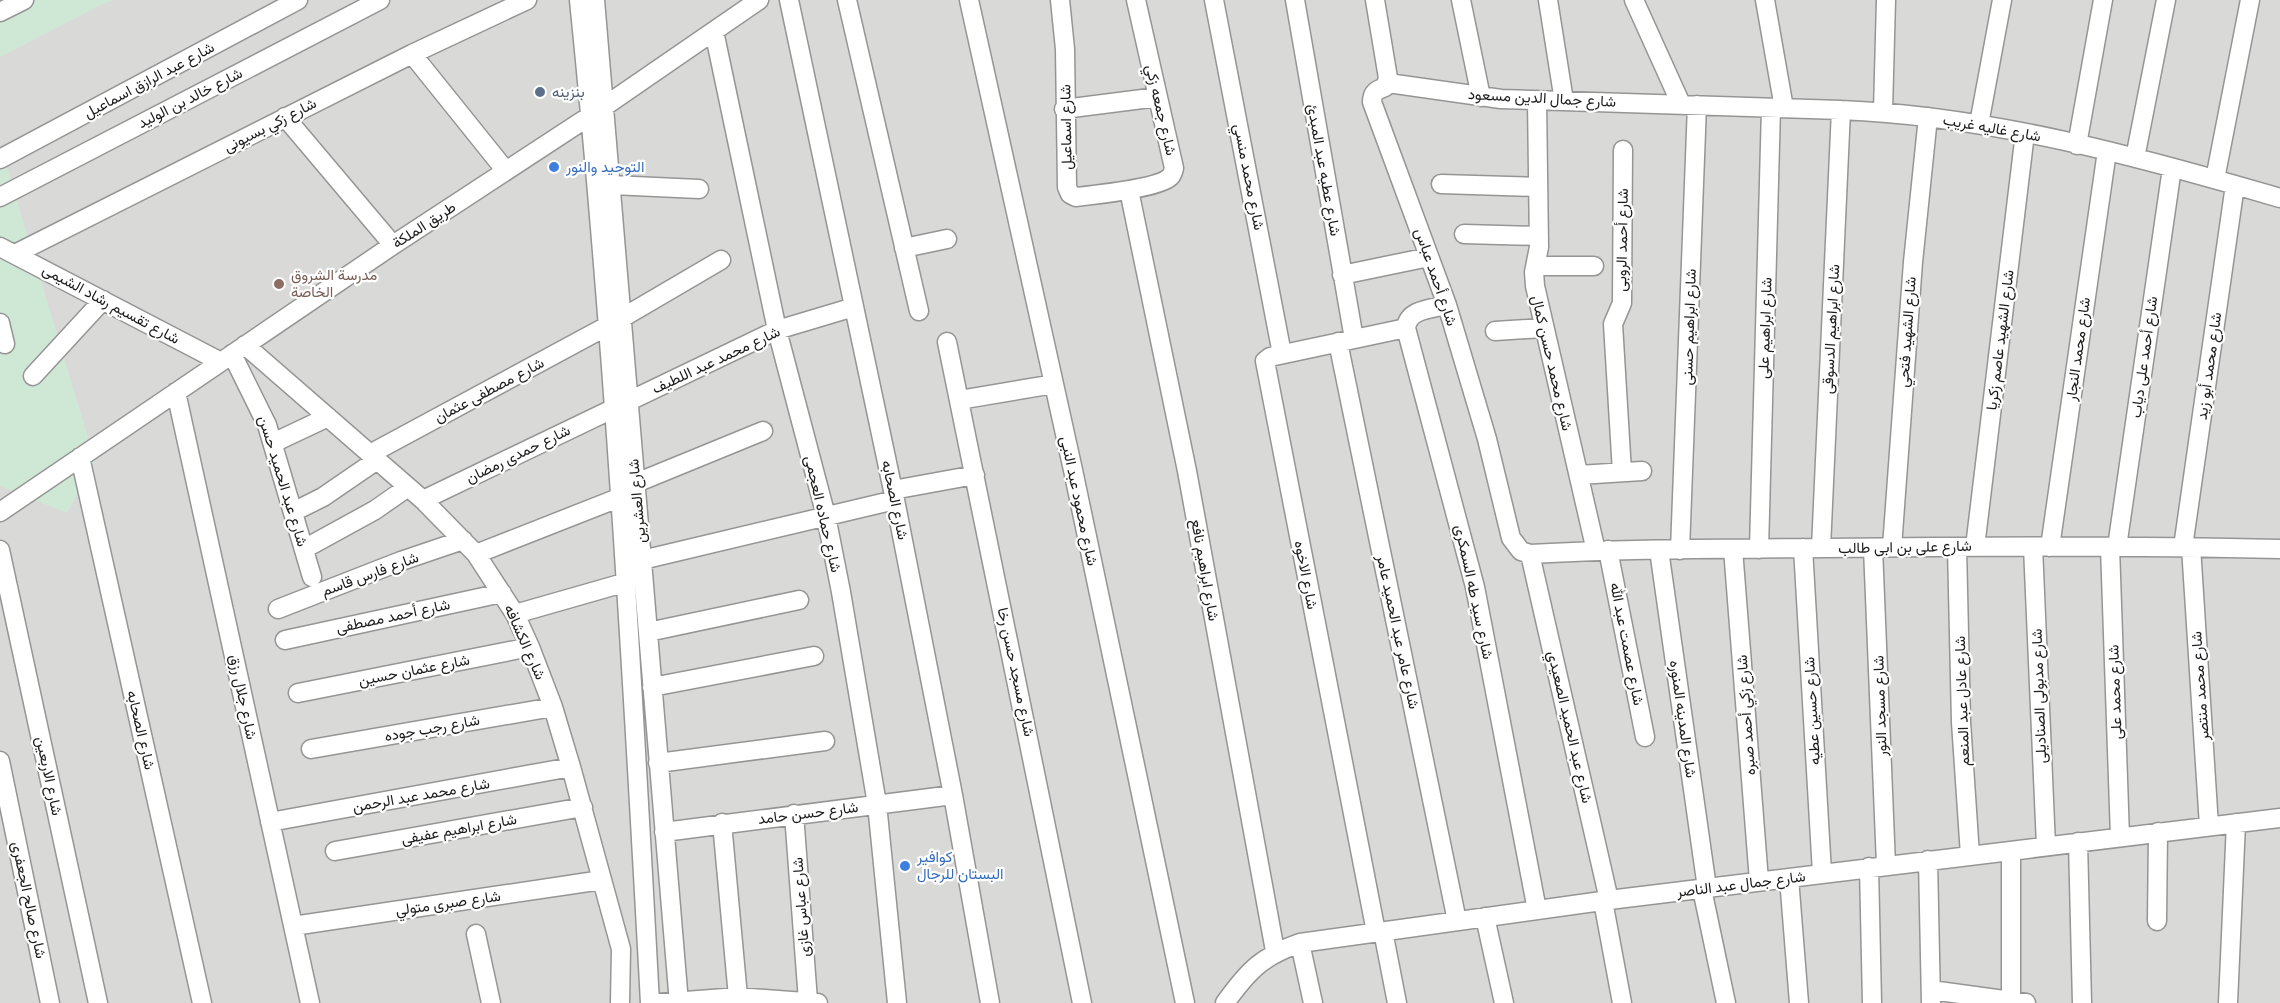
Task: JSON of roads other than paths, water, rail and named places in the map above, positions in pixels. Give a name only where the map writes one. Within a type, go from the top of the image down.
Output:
[{"type":"street","points":[[0,12],[24,0]]},
{"type":"street","name":"شارع عبد الرازق اسماعيل","points":[[0,159],[298,0]]},
{"type":"street","name":"شارع خالد بن الوليد","points":[[0,197],[380,0]]},
{"type":"street","name":"شارع زكي بسيونى","points":[[7,251],[527,0]]},
{"type":"street","name":"شارع العشرين","points":[[579,0],[612,185],[615,322]]},
{"type":"street","name":"شارع العشرين","points":[[595,0],[598,111],[621,404],[621,497],[650,1003]]},
{"type":"street","name":"طريق الملكة","points":[[0,512],[393,245],[598,111],[759,0]]},
{"type":"street","name":"شارع الصحابه","points":[[789,0],[894,495],[953,795],[990,1003]]},
{"type":"street","points":[[847,0],[919,311]]},
{"type":"street","name":"شارع محمود عبد النبى","points":[[969,0],[1054,384],[1185,1003]]},
{"type":"street","name":"شارع اسماعيل","points":[[1060,0],[1065,49],[1064,109],[1067,188],[1070,194],[1076,197],[1129,190]]},
{"type":"street","name":"شارع جمعه زكي","points":[[1129,190],[1167,179],[1174,168],[1136,0]]},
{"type":"street","name":"شارع محمد منسي","points":[[1214,0],[1282,354]]},
{"type":"street","name":"شارع عطيه عبد المبدئ","points":[[1295,0],[1342,275],[1346,341]]},
{"type":"street","points":[[1375,0],[1388,83]]},
{"type":"street","points":[[1461,0],[1480,97]]},
{"type":"street","points":[[1548,0],[1564,101]]},
{"type":"street","points":[[1634,0],[1689,104]]},
{"type":"street","name":"شارع ابراهيم على","points":[[1759,549],[1778,108],[1766,0]]},
{"type":"street","points":[[1883,111],[1886,0]]},
{"type":"street","points":[[1979,124],[2002,0]]},
{"type":"street","points":[[2077,145],[2103,0]]},
{"type":"street","points":[[2135,158],[2166,0]]},
{"type":"street","points":[[2215,179],[2250,0]]},
{"type":"street","name":"شارع حماده العجمى","points":[[714,31],[777,330],[826,516],[841,592],[877,804],[897,1003]]},
{"type":"street","points":[[412,54],[506,171]]},
{"type":"street","name":"شارع جمال الدين مسعود","points":[[1388,83],[1480,97],[1689,104]]},
{"type":"street","name":"شارع أحمد عباس","points":[[1388,83],[1386,87],[1376,91],[1372,96],[1372,102],[1447,305],[1486,439],[1511,538],[1521,551],[1530,554]]},
{"type":"street","points":[[1064,109],[1158,97]]},
{"type":"street","name":"شارع محمد حسن كمال","points":[[1537,100],[1539,236],[1533,278],[1579,475],[1602,550]]},
{"type":"street","name":"شارع غاليه غريب","points":[[1689,104],[1883,111],[1979,124],[2107,151],[2280,198]]},
{"type":"street","name":"شارع ابراهيم حسنى","points":[[1680,550],[1689,104]]},
{"type":"street","name":"شارع ابراهيم الدسوقى","points":[[1812,548],[1841,110]]},
{"type":"street","points":[[285,117],[393,245]]},
{"type":"street","name":"شارع الشهيد فتحي","points":[[1892,547],[1912,262],[1928,117]]},
{"type":"street","name":"شارع الشهيد عاصم زكريا","points":[[1966,547],[2025,133]]},
{"type":"street","name":"شارع أحمد الروبى","points":[[1622,472],[1613,324],[1622,303],[1623,150]]},
{"type":"street","name":"شارع محمد النجار","points":[[2041,547],[2107,151]]},
{"type":"street","name":"شارع أحمد على دياب","points":[[2113,547],[2172,168]]},
{"type":"street","points":[[1440,184],[1538,187]]},
{"type":"street","points":[[612,185],[699,189]]},
{"type":"street","name":"شارع محمد أبو زيد","points":[[2187,547],[2235,185]]},
{"type":"street","name":"شارع ابراهيم نافع","points":[[1129,190],[1189,482],[1275,951]]},
{"type":"street","points":[[1464,234],[1539,236]]},
{"type":"street","points":[[904,248],[947,239]]},
{"type":"street","name":"شارع تقسيم رشاد الشيمى","points":[[7,251],[103,300],[233,354]]},
{"type":"street","points":[[1342,275],[1429,257]]},
{"type":"street","name":"شارع مصطفى عثمان","points":[[293,512],[323,497],[374,457],[721,260]]},
{"type":"street","points":[[1536,266],[1594,266]]},
{"type":"street","points":[[33,376],[103,300]]},
{"type":"street","points":[[1282,354],[1406,328],[1407,321],[1413,313],[1447,305]]},
{"type":"street","name":"شارع محمد عبد اللطيف","points":[[621,404],[777,330],[854,307]]},
{"type":"street","points":[[0,323],[5,344]]},
{"type":"street","name":"شارع سيد طه السمكرى","points":[[1406,328],[1475,587],[1537,910]]},
{"type":"street","points":[[1495,331],[1543,328]]},
{"type":"street","name":"شارع عامر عبد الحميد عامر","points":[[1346,341],[1457,921]]},
{"type":"street","name":"شارع مسجد حسن رخا","points":[[947,342],[1082,1003]]},
{"type":"street","name":"شارع الكشافه","points":[[233,354],[328,417],[423,500],[476,554],[515,614],[553,707],[583,807],[621,949],[620,1003]]},
{"type":"street","name":"شارع عبد الحميد حسن","points":[[233,354],[260,408],[273,443],[312,577]]},
{"type":"street","name":"شارع الاخوه","points":[[1282,354],[1267,358],[1265,365],[1380,932]]},
{"type":"street","points":[[959,400],[1054,384]]},
{"type":"street","name":"شارع جلال رزق","points":[[176,392],[310,1003]]},
{"type":"street","name":"شارع العشرين","points":[[621,404],[636,483],[679,1002]]},
{"type":"street","name":"شارع حمدى رمضان","points":[[423,500],[621,404]]},
{"type":"street","points":[[273,443],[328,417]]},
{"type":"street","points":[[636,483],[763,431]]},
{"type":"street","name":"شارع الصحابه","points":[[80,457],[202,1003]]},
{"type":"street","points":[[1579,475],[1642,471]]},
{"type":"street","points":[[642,560],[826,516],[894,495],[975,475]]},
{"type":"street","points":[[304,549],[375,510],[408,487]]},
{"type":"street","points":[[476,554],[621,497]]},
{"type":"street","name":"شارع فارس قاسم","points":[[278,609],[401,561],[463,540]]},
{"type":"street","name":"شارع على بن ابى طالب","points":[[1530,554],[1602,550],[1892,547],[2280,549]]},
{"type":"street","name":"شارع عادل عبد المنعم","points":[[1966,547],[1961,722],[1970,855]]},
{"type":"street","name":"شارع مدبولى الصناديلى","points":[[2041,547],[2046,846]]},
{"type":"street","name":"شارع محمد على","points":[[2113,547],[2120,837]]},
{"type":"street","name":"شارع محمد منتصر","points":[[2187,547],[2209,826]]},
{"type":"street","name":"شارع حسين عطيه","points":[[1812,548],[1822,873]]},
{"type":"street","name":"شارع مسجد النور","points":[[1872,1003],[1878,866],[1873,548]]},
{"type":"street","name":"شارع زكي أحمد صبره","points":[[1734,549],[1759,881]]},
{"type":"street","name":"شارع الاربعين","points":[[0,550],[98,1003]]},
{"type":"street","name":"شارع عصمت عبد الله","points":[[1602,550],[1645,737]]},
{"type":"street","name":"شارع المدينه المنوره","points":[[1659,550],[1705,888],[1726,1003]]},
{"type":"street","name":"شارع عبد الحميد الصعيدي","points":[[1530,554],[1606,901],[1622,1003]]},
{"type":"street","points":[[515,614],[627,582]]},
{"type":"street","name":"شارع أحمد مصطفى","points":[[285,640],[502,593]]},
{"type":"street","points":[[648,632],[799,600]]},
{"type":"street","name":"شارع عثمان حسين","points":[[298,693],[530,647]]},
{"type":"street","points":[[652,687],[814,656]]},
{"type":"street","name":"شارع رجب جوده","points":[[311,748],[553,707]]},
{"type":"street","points":[[658,763],[825,741]]},
{"type":"street","name":"شارع صالح الجعفرى","points":[[0,761],[50,1003]]},
{"type":"street","name":"شارع محمد عبد الرحمن","points":[[270,822],[572,767]]},
{"type":"street","name":"شارع حسن حامد","points":[[664,832],[953,795]]},
{"type":"street","name":"شارع ابراهيم عفيفى","points":[[335,851],[583,807]]},
{"type":"street","name":"شارع عباس غازى","points":[[794,814],[813,1002]]},
{"type":"street","name":"شارع جمال عبد الناصر","points":[[1225,1003],[1256,965],[1275,951],[1300,943],[1759,881],[2280,818]]},
{"type":"street","points":[[722,823],[738,997]]},
{"type":"street","points":[[2228,1003],[2236,823]]},
{"type":"street","points":[[2157,921],[2158,832]]},
{"type":"street","points":[[2078,842],[2082,1003]]},
{"type":"street","points":[[1928,860],[1931,996],[2016,1002],[2011,852]]},
{"type":"street","points":[[1789,878],[1799,1003]]},
{"type":"street","name":"شارع صبرى متولي","points":[[293,926],[602,880]]},
{"type":"street","points":[[1485,917],[1504,1003]]},
{"type":"street","points":[[1380,932],[1397,1003]]},
{"type":"street","points":[[476,934],[490,1003]]},
{"type":"street","points":[[1300,943],[1313,1003]]},
{"type":"street","points":[[659,1003],[738,997],[813,1002]]},
{"type":"place","name":"بنزينه","points":[[540,92]]},
{"type":"place","name":"التوحيد والنور","points":[[554,167]]},
{"type":"place","name":"مدرسة الشروق الخاصة","points":[[279,284]]},
{"type":"place","name":"كوافير البستان للرجال","points":[[905,866]]}]
